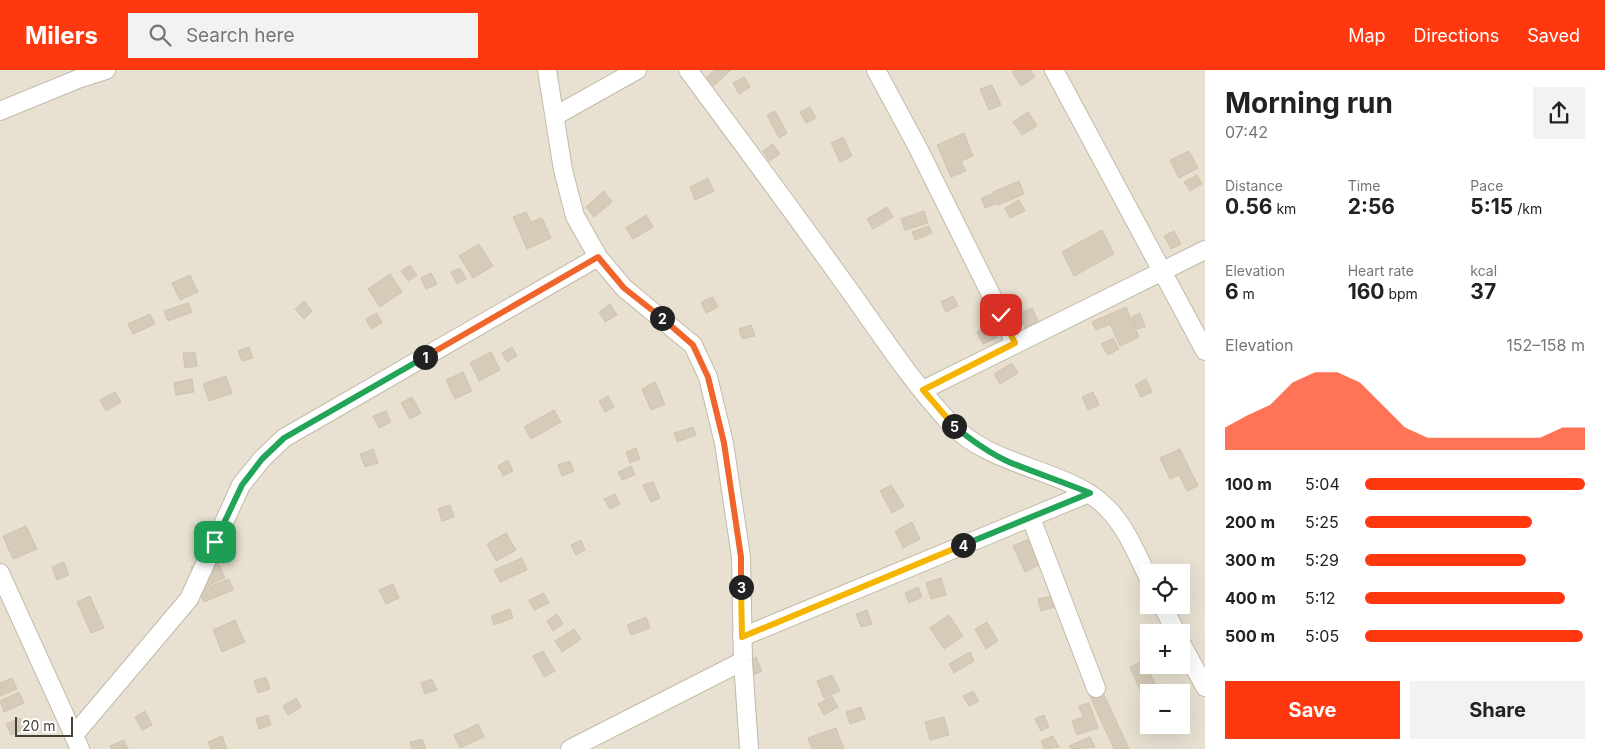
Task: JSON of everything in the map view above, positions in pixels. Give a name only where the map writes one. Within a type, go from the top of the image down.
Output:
[{"type":"street","points":[[0,110],[78,74],[106,70]]},
{"type":"street","points":[[547,70],[563,170],[575,216],[598,257],[624,288],[693,345],[708,377],[724,443],[741,557],[743,661],[750,749]]},
{"type":"street","points":[[555,116],[637,70]]},
{"type":"street","points":[[688,70],[923,390],[950,423],[979,446],[1009,462],[1090,493],[1109,510],[1124,528],[1142,564]]},
{"type":"street","points":[[876,70],[918,148],[1015,343]]},
{"type":"street","points":[[1054,70],[1205,351]]},
{"type":"street","points":[[923,390],[1205,250]]},
{"type":"street","points":[[0,573],[77,742],[189,599],[242,485],[262,459],[284,438],[598,257]]},
{"type":"street","points":[[742,637],[1090,493]]},
{"type":"street","points":[[1030,518],[1096,688]]},
{"type":"street","points":[[1190,660],[1205,687]]},
{"type":"street","points":[[570,749],[743,661]]},
{"type":"shaded area","points":[[0,70],[1205,70],[1205,749],[0,749]]},
{"type":"building","points":[[715,70],[731,70],[710,89],[703,80]]},
{"type":"building","points":[[1016,70],[1030,70],[1035,77],[1021,86],[1012,72]]},
{"type":"building","points":[[744,77],[750,87],[739,94],[733,83]]},
{"type":"building","points":[[992,85],[1001,105],[989,110],[980,89]]},
{"type":"building","points":[[810,107],[816,118],[806,123],[800,112]]},
{"type":"building","points":[[775,111],[787,133],[779,138],[767,115]]},
{"type":"building","points":[[1028,112],[1037,126],[1022,135],[1013,122]]},
{"type":"building","points":[[964,133],[973,156],[961,161],[966,171],[951,177],[937,145]]},
{"type":"building","points":[[843,137],[852,156],[840,162],[831,143]]},
{"type":"building","points":[[773,144],[780,154],[769,161],[763,151]]},
{"type":"building","points":[[1189,151],[1198,168],[1179,178],[1170,160]]},
{"type":"building","points":[[1197,175],[1202,184],[1190,191],[1184,182]]},
{"type":"building","points":[[708,178],[714,191],[695,200],[690,187]]},
{"type":"building","points":[[1019,181],[1024,194],[998,205],[993,192]]},
{"type":"building","points":[[604,191],[612,202],[594,217],[586,207]]},
{"type":"building","points":[[992,194],[996,204],[985,208],[981,198]]},
{"type":"building","points":[[1019,200],[1025,211],[1010,218],[1005,208]]},
{"type":"building","points":[[887,207],[893,217],[873,229],[867,219]]},
{"type":"building","points":[[924,211],[928,223],[905,230],[901,219]]},
{"type":"building","points":[[526,212],[531,222],[542,218],[551,238],[527,249],[513,217]]},
{"type":"building","points":[[646,215],[653,227],[633,239],[626,228]]},
{"type":"building","points":[[929,226],[932,233],[915,240],[912,232]]},
{"type":"building","points":[[1102,230],[1114,254],[1074,276],[1062,252]]},
{"type":"building","points":[[1174,231],[1181,244],[1171,249],[1164,236]]},
{"type":"building","points":[[479,244],[493,266],[473,278],[459,256]]},
{"type":"building","points":[[410,265],[417,275],[408,281],[401,271]]},
{"type":"building","points":[[460,268],[466,279],[457,284],[451,272]]},
{"type":"building","points":[[431,273],[437,284],[426,289],[421,278]]},
{"type":"building","points":[[390,274],[402,292],[380,307],[368,289]]},
{"type":"building","points":[[190,275],[198,292],[180,300],[172,283]]},
{"type":"building","points":[[953,296],[958,306],[946,312],[941,302]]},
{"type":"building","points":[[713,297],[718,307],[706,313],[701,302]]},
{"type":"building","points":[[304,301],[312,311],[304,319],[295,309]]},
{"type":"building","points":[[188,303],[192,312],[168,321],[164,311]]},
{"type":"building","points":[[610,304],[617,315],[605,322],[599,312]]},
{"type":"building","points":[[1126,307],[1139,337],[1120,346],[1110,324],[1096,330],[1092,322]]},
{"type":"building","points":[[1032,308],[1038,321],[1025,328],[1018,314]]},
{"type":"building","points":[[377,313],[382,323],[371,329],[366,319]]},
{"type":"building","points":[[1140,313],[1145,327],[1136,329],[1132,317]]},
{"type":"building","points":[[150,314],[155,324],[133,334],[128,324]]},
{"type":"building","points":[[751,325],[755,336],[742,339],[739,329]]},
{"type":"building","points":[[991,325],[997,337],[983,344],[977,332]]},
{"type":"building","points":[[1113,338],[1119,349],[1108,355],[1101,344]]},
{"type":"building","points":[[249,347],[253,358],[242,361],[238,351]]},
{"type":"building","points":[[512,347],[517,356],[507,362],[502,353]]},
{"type":"building","points":[[195,352],[197,366],[185,368],[183,353]]},
{"type":"building","points":[[491,352],[500,370],[479,381],[470,363]]},
{"type":"building","points":[[1012,363],[1018,373],[1000,384],[994,374]]},
{"type":"building","points":[[463,372],[472,391],[455,399],[446,380]]},
{"type":"building","points":[[226,376],[232,393],[209,401],[203,384]]},
{"type":"building","points":[[192,379],[194,392],[176,395],[174,383]]},
{"type":"building","points":[[1146,379],[1152,392],[1141,397],[1135,385]]},
{"type":"building","points":[[655,382],[665,404],[651,410],[642,389]]},
{"type":"building","points":[[115,392],[121,402],[106,411],[100,400]]},
{"type":"building","points":[[1093,392],[1099,405],[1088,410],[1082,397]]},
{"type":"building","points":[[608,396],[614,407],[605,412],[599,401]]},
{"type":"building","points":[[412,397],[421,413],[410,419],[401,403]]},
{"type":"building","points":[[554,410],[561,422],[531,439],[524,427]]},
{"type":"building","points":[[386,411],[391,422],[379,428],[373,416]]},
{"type":"building","points":[[693,427],[696,435],[677,442],[674,433]]},
{"type":"building","points":[[636,448],[640,459],[630,463],[626,452]]},
{"type":"building","points":[[373,449],[378,463],[365,467],[360,454]]},
{"type":"building","points":[[1180,449],[1198,486],[1187,491],[1179,475],[1170,479],[1160,458]]},
{"type":"building","points":[[508,460],[513,471],[503,476],[498,466]]},
{"type":"building","points":[[570,461],[574,471],[562,476],[558,465]]},
{"type":"building","points":[[631,466],[635,475],[622,480],[618,472]]},
{"type":"building","points":[[653,482],[660,498],[651,502],[643,485]]},
{"type":"building","points":[[891,485],[904,506],[892,513],[880,491]]},
{"type":"building","points":[[615,494],[620,504],[610,509],[604,499]]},
{"type":"building","points":[[450,505],[454,517],[442,521],[438,509]]},
{"type":"building","points":[[912,522],[920,539],[903,548],[895,531]]},
{"type":"building","points":[[26,526],[37,549],[13,559],[3,536]]},
{"type":"building","points":[[506,533],[516,550],[496,561],[487,544]]},
{"type":"building","points":[[1029,539],[1041,564],[1025,572],[1013,546]]},
{"type":"building","points":[[581,540],[585,550],[576,555],[571,545]]},
{"type":"building","points":[[215,556],[225,578],[200,589],[191,567]]},
{"type":"building","points":[[522,558],[527,570],[500,582],[494,570]]},
{"type":"building","points":[[64,562],[69,575],[57,580],[52,567]]},
{"type":"building","points":[[941,578],[946,595],[931,599],[926,583]]},
{"type":"building","points":[[229,579],[233,590],[204,602],[199,591]]},
{"type":"building","points":[[393,584],[399,598],[386,604],[379,590]]},
{"type":"building","points":[[918,587],[922,597],[909,603],[905,593]]},
{"type":"building","points":[[544,593],[549,603],[534,610],[529,600]]},
{"type":"building","points":[[90,596],[104,628],[91,633],[77,602]]},
{"type":"building","points":[[1052,596],[1055,607],[1041,611],[1038,599]]},
{"type":"building","points":[[510,609],[513,618],[494,625],[491,616]]},
{"type":"building","points":[[867,610],[872,624],[861,627],[856,614]]},
{"type":"building","points":[[557,614],[563,624],[553,631],[547,621]]},
{"type":"building","points":[[949,615],[963,636],[944,649],[930,628]]},
{"type":"building","points":[[646,617],[650,628],[631,635],[627,625]]},
{"type":"building","points":[[235,620],[245,642],[222,652],[213,630]]},
{"type":"building","points":[[987,622],[998,641],[986,649],[975,629]]},
{"type":"building","points":[[574,629],[581,639],[562,652],[555,641]]},
{"type":"building","points":[[543,651],[555,671],[544,677],[533,656]]},
{"type":"building","points":[[970,652],[974,661],[954,673],[949,664]]},
{"type":"building","points":[[756,657],[762,671],[742,680],[736,666]]},
{"type":"building","points":[[1140,663],[1140,674],[1150,674],[1155,684],[1140,684],[1140,691],[1130,667]]},
{"type":"building","points":[[832,675],[840,691],[824,698],[817,681]]},
{"type":"building","points":[[266,677],[270,689],[258,693],[254,681]]},
{"type":"building","points":[[12,678],[17,689],[0,696],[0,683]]},
{"type":"building","points":[[432,679],[437,690],[425,694],[421,683]]},
{"type":"building","points":[[1101,688],[1129,749],[1114,749],[1089,694]]},
{"type":"building","points":[[973,691],[979,701],[969,706],[963,696]]},
{"type":"building","points":[[19,692],[24,703],[4,712],[0,701]]},
{"type":"building","points":[[832,696],[838,707],[824,715],[818,704]]},
{"type":"building","points":[[296,698],[301,707],[288,715],[283,706]]},
{"type":"building","points":[[1089,703],[1098,728],[1077,735],[1072,721],[1083,717],[1079,706]]},
{"type":"building","points":[[861,707],[865,719],[850,724],[846,712]]},
{"type":"building","points":[[145,711],[152,725],[142,730],[135,717]]},
{"type":"building","points":[[268,715],[271,725],[259,729],[256,719]]},
{"type":"building","points":[[1044,715],[1049,727],[1041,731],[1035,719]]},
{"type":"building","points":[[944,717],[949,735],[930,740],[925,722]]},
{"type":"building","points":[[20,718],[25,728],[11,735],[6,724]]},
{"type":"building","points":[[478,724],[484,737],[460,748],[454,735]]},
{"type":"building","points":[[836,728],[844,749],[812,749],[808,738]]},
{"type":"building","points":[[222,736],[227,749],[211,749],[208,742]]},
{"type":"building","points":[[1053,736],[1059,747],[1044,749],[1041,741]]},
{"type":"building","points":[[1090,737],[1095,747],[1071,749],[1069,746]]},
{"type":"building","points":[[422,739],[426,749],[412,749],[410,742]]},
{"type":"building","points":[[124,740],[128,749],[111,749],[110,746]]},
{"type":"route","points":[[215,542],[242,485],[262,459],[284,438],[598,257],[624,288],[670,324],[693,345],[708,377],[724,443],[741,557],[742,637],[1090,493],[1009,462],[979,446],[950,423],[923,390],[1015,343],[1001,315]]}]
